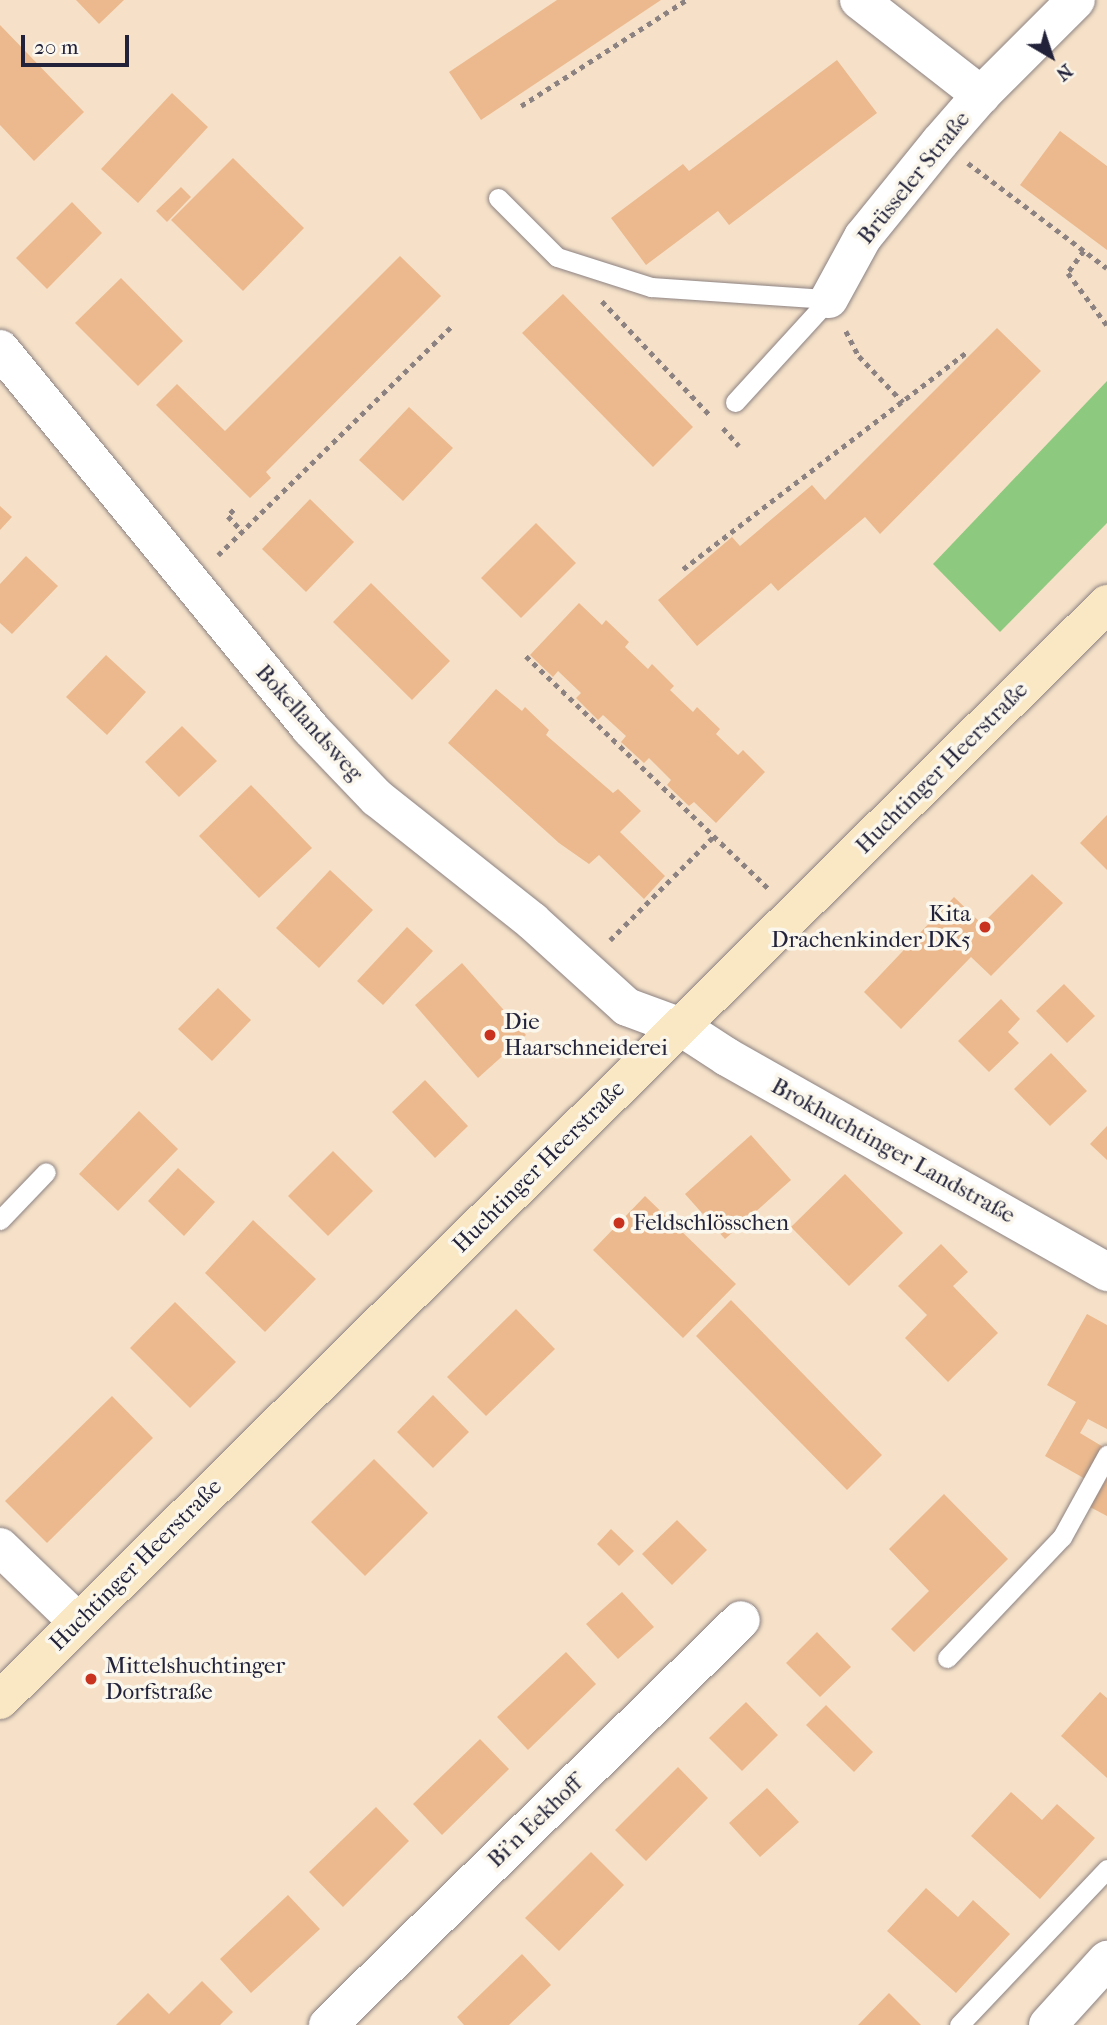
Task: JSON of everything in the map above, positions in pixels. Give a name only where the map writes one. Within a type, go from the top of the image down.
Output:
[{"type":"main road","name":"Huchtinger Heerstraße","points":[[0,1699],[1107,604]]},
{"type":"street","name":"Brüsseler Straße","points":[[859,0],[981,95]]},
{"type":"street","name":"Brüsseler Straße","points":[[828,299],[863,237],[940,142],[981,95],[1076,0]]},
{"type":"street","name":"Bokellandsweg","points":[[4,362],[310,729],[377,798],[532,921],[626,1007],[681,1027]]},
{"type":"street","name":"Brokhuchtinger Landstraße","points":[[681,1027],[727,1057],[1107,1272]]},
{"type":"street","points":[[0,1547],[78,1622]]},
{"type":"street","name":"Bi'n Eekhoff","points":[[328,2025],[741,1619]]},
{"type":"street","points":[[1048,2025],[1107,1960]]},
{"type":"lane","points":[[498,198],[557,257],[651,288],[828,299]]},
{"type":"lane","points":[[735,402],[828,299]]},
{"type":"lane","points":[[0,1220],[46,1172]]},
{"type":"lane","points":[[947,1658],[1062,1537],[1107,1455]]},
{"type":"lane","points":[[959,2025],[1107,1869]]},
{"type":"path","points":[[521,106],[686,0]]},
{"type":"path","points":[[940,142],[1107,268]]},
{"type":"path","points":[[1084,251],[1068,273],[1107,325]]},
{"type":"path","points":[[600,298],[710,415]]},
{"type":"path","points":[[828,299],[859,356],[903,402]]},
{"type":"path","points":[[190,583],[453,325]]},
{"type":"path","points":[[683,569],[966,353]]},
{"type":"path","points":[[720,425],[739,446]]},
{"type":"path","points":[[234,510],[228,516],[242,531]]},
{"type":"path","points":[[526,656],[794,914]]},
{"type":"path","points":[[583,967],[713,836]]},
{"type":"green space","points":[[1107,381],[1107,523],[1000,632],[933,564]]},
{"type":"building","points":[[76,0],[124,0],[99,24]]},
{"type":"building","points":[[557,0],[661,0],[481,120],[449,72]]},
{"type":"building","points":[[0,25],[84,112],[34,161],[0,125]]},
{"type":"building","points":[[837,60],[877,113],[729,225],[718,211],[646,265],[611,218],[683,164],[689,171]]},
{"type":"building","points":[[172,93],[208,127],[138,203],[101,169]]},
{"type":"building","points":[[1060,131],[1107,166],[1107,250],[1020,185]]},
{"type":"building","points":[[233,158],[304,228],[243,291],[171,220]]},
{"type":"building","points":[[181,187],[191,197],[167,222],[156,211]]},
{"type":"building","points":[[72,202],[102,233],[47,289],[16,258]]},
{"type":"building","points":[[400,256],[441,296],[266,472],[271,478],[250,498],[156,405],[177,384],[225,431]]},
{"type":"building","points":[[121,278],[183,341],[138,386],[75,323]]},
{"type":"building","points":[[563,294],[693,427],[653,467],[522,333]]},
{"type":"building","points":[[997,328],[1041,371],[880,534],[865,517],[778,591],[771,583],[697,646],[658,600],[732,537],[740,546],[812,485],[825,500]]},
{"type":"building","points":[[409,407],[453,448],[403,501],[359,460]]},
{"type":"building","points":[[310,499],[354,542],[306,592],[262,549]]},
{"type":"building","points":[[0,506],[12,517],[0,530]]},
{"type":"building","points":[[536,523],[576,563],[521,618],[481,578]]},
{"type":"building","points":[[26,556],[58,586],[12,634],[0,623],[0,584]]},
{"type":"building","points":[[371,583],[450,661],[412,700],[333,622]]},
{"type":"building","points":[[579,603],[602,625],[606,620],[629,642],[625,647],[648,669],[652,664],[674,686],[670,690],[693,712],[697,707],[720,729],[716,734],[738,755],[743,750],[765,772],[716,823],[694,802],[689,806],[667,785],[671,780],[649,758],[644,763],[621,742],[626,736],[603,715],[598,720],[576,698],[581,693],[558,671],[553,677],[530,655]]},
{"type":"building","points":[[106,655],[146,692],[107,735],[66,697]]},
{"type":"building","points":[[496,689],[522,711],[525,707],[549,730],[546,735],[613,793],[618,789],[641,811],[620,832],[665,876],[644,899],[599,855],[589,864],[559,843],[448,743]]},
{"type":"building","points":[[182,726],[217,761],[179,797],[145,762]]},
{"type":"building","points":[[251,785],[312,848],[259,898],[199,836]]},
{"type":"building","points":[[1107,815],[1107,870],[1080,843]]},
{"type":"building","points":[[330,870],[373,910],[319,968],[276,928]]},
{"type":"building","points":[[1032,874],[1063,903],[991,976],[971,957],[901,1029],[864,992],[954,897],[982,924]]},
{"type":"building","points":[[407,927],[433,951],[383,1005],[357,981]]},
{"type":"building","points":[[462,963],[526,1035],[478,1078],[415,1005]]},
{"type":"building","points":[[1064,984],[1095,1016],[1067,1043],[1036,1011]]},
{"type":"building","points":[[218,988],[251,1020],[212,1061],[178,1029]]},
{"type":"building","points":[[1001,999],[1020,1019],[1008,1032],[1019,1043],[989,1072],[958,1041]]},
{"type":"building","points":[[1051,1053],[1087,1091],[1050,1126],[1014,1089]]},
{"type":"building","points":[[425,1080],[468,1126],[435,1158],[392,1112]]},
{"type":"building","points":[[139,1111],[178,1149],[118,1211],[79,1174]]},
{"type":"building","points":[[1107,1126],[1107,1160],[1090,1144]]},
{"type":"building","points":[[751,1135],[791,1180],[725,1239],[685,1194]]},
{"type":"building","points":[[333,1151],[373,1191],[328,1236],[288,1196]]},
{"type":"building","points":[[178,1168],[215,1202],[184,1236],[148,1201]]},
{"type":"building","points":[[845,1174],[903,1233],[849,1286],[791,1227]]},
{"type":"building","points":[[645,1196],[736,1284],[683,1338],[593,1250]]},
{"type":"building","points":[[253,1220],[316,1279],[265,1332],[205,1273]]},
{"type":"building","points":[[941,1244],[968,1272],[953,1286],[998,1333],[948,1382],[905,1338],[927,1315],[898,1286]]},
{"type":"building","points":[[731,1300],[882,1455],[847,1490],[696,1336]]},
{"type":"building","points":[[175,1302],[236,1362],[190,1408],[130,1348]]},
{"type":"building","points":[[516,1309],[555,1349],[486,1416],[447,1377]]},
{"type":"building","points":[[1087,1314],[1107,1325],[1107,1429],[1088,1419],[1080,1433],[1105,1448],[1087,1480],[1045,1456],[1076,1402],[1047,1385]]},
{"type":"building","points":[[433,1395],[469,1432],[433,1468],[397,1432]]},
{"type":"building","points":[[112,1396],[153,1438],[47,1543],[5,1501]]},
{"type":"building","points":[[374,1459],[428,1513],[365,1576],[311,1522]]},
{"type":"building","points":[[1107,1478],[1107,1516],[1090,1507]]},
{"type":"building","points":[[944,1494],[1008,1559],[914,1652],[891,1629],[929,1591],[889,1549]]},
{"type":"building","points":[[677,1520],[707,1550],[672,1585],[642,1554]]},
{"type":"building","points":[[611,1529],[634,1551],[619,1566],[597,1544]]},
{"type":"building","points":[[622,1592],[654,1627],[618,1659],[586,1624]]},
{"type":"building","points":[[817,1632],[851,1667],[820,1697],[786,1663]]},
{"type":"building","points":[[566,1652],[596,1684],[528,1750],[497,1717]]},
{"type":"building","points":[[1100,1692],[1107,1698],[1107,1778],[1061,1736]]},
{"type":"building","points":[[746,1702],[778,1735],[742,1771],[709,1738]]},
{"type":"building","points":[[826,1705],[873,1752],[854,1772],[806,1725]]},
{"type":"building","points":[[480,1739],[509,1769],[442,1835],[413,1804]]},
{"type":"building","points":[[678,1767],[708,1798],[646,1861],[615,1830]]},
{"type":"building","points":[[767,1788],[799,1822],[760,1857],[729,1823]]},
{"type":"building","points":[[1011,1792],[1042,1820],[1057,1804],[1095,1838],[1040,1899],[971,1836]]},
{"type":"building","points":[[376,1807],[409,1841],[343,1907],[309,1872]]},
{"type":"building","points":[[591,1852],[624,1885],[559,1951],[525,1918]]},
{"type":"building","points":[[926,1888],[958,1917],[973,1900],[1010,1934],[956,1993],[887,1931]]},
{"type":"building","points":[[288,1895],[320,1929],[251,1993],[220,1959]]},
{"type":"building","points":[[522,1954],[551,1985],[509,2025],[464,2025],[457,2017]]},
{"type":"building","points":[[202,1981],[233,2012],[220,2025],[116,2025],[148,1993],[169,2014]]},
{"type":"building","points":[[889,1993],[921,2025],[858,2025]]},
{"type":"place","name":"Kita Drachenkinder DK5","points":[[985,927]]},
{"type":"place","name":"Die Haarschneiderei","points":[[490,1035]]},
{"type":"place","name":"Feldschlösschen","points":[[619,1223]]},
{"type":"place","name":"Mittelshuchtinger Dorfstraße","points":[[91,1679]]}]
